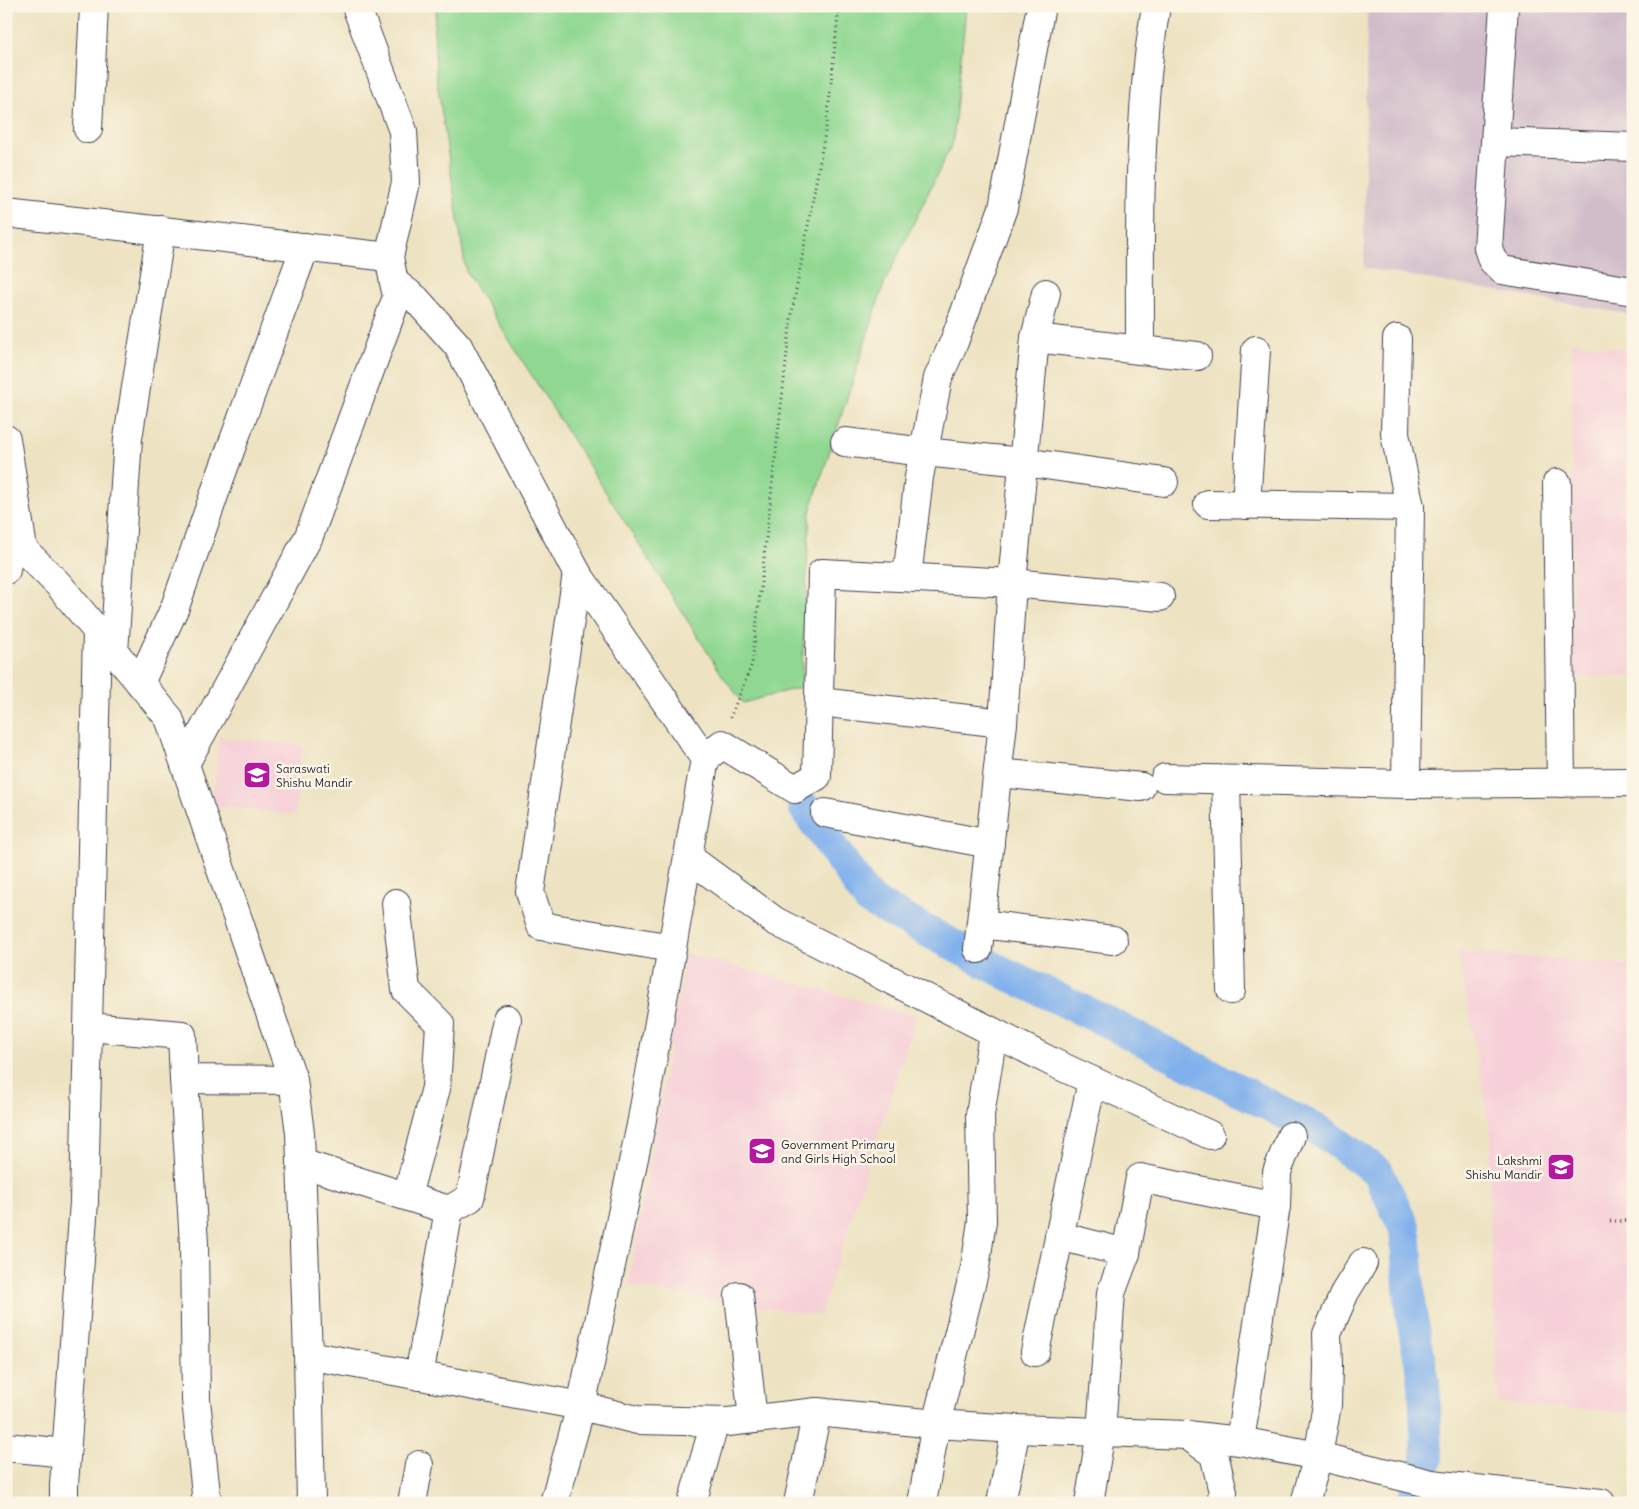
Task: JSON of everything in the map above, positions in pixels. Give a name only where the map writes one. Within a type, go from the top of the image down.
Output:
[{"type":"street","points":[[88,129],[94,6]]},
{"type":"street","points":[[185,764],[309,536],[397,298],[392,269],[406,182],[403,131],[356,6]]},
{"type":"street","points":[[907,577],[919,477],[938,378],[954,342],[1003,208],[1041,6]]},
{"type":"street","points":[[1140,350],[1141,217],[1145,95],[1156,6]]},
{"type":"street","points":[[1504,6],[1488,248],[1492,260],[1502,270],[1633,291]]},
{"type":"street","points":[[1495,142],[1633,147]]},
{"type":"street","points":[[6,213],[304,247],[392,269],[458,346],[577,573],[713,751],[795,789],[816,776],[822,573],[1012,583],[1160,597]]},
{"type":"street","points":[[114,652],[128,438],[162,230]]},
{"type":"street","points":[[140,683],[175,606],[304,247]]},
{"type":"street","points":[[1046,293],[1035,338],[1012,583],[1003,722],[980,936],[1113,940]]},
{"type":"street","points":[[1035,338],[1196,356]]},
{"type":"street","points":[[1397,339],[1395,434],[1410,507],[1406,784]]},
{"type":"street","points":[[1246,505],[1256,350]]},
{"type":"street","points":[[6,439],[13,539],[6,570]]},
{"type":"street","points":[[845,442],[1024,462],[1164,482]]},
{"type":"street","points":[[1557,483],[1561,783]]},
{"type":"street","points":[[1208,504],[1410,507]]},
{"type":"street","points":[[13,539],[59,585],[169,718],[293,1080],[300,1133],[311,1503]]},
{"type":"street","points":[[577,573],[530,892],[541,926],[672,948]]},
{"type":"street","points":[[64,1503],[84,1202],[97,632]]},
{"type":"street","points":[[819,702],[1003,722]]},
{"type":"street","points":[[554,1503],[581,1406],[640,1126],[688,857],[713,751]]},
{"type":"street","points":[[998,773],[1153,783],[1226,780],[1406,784],[1633,782]]},
{"type":"street","points":[[1226,780],[1231,990]]},
{"type":"street","points":[[825,813],[990,844]]},
{"type":"street","points":[[688,857],[775,921],[1092,1081],[1210,1135]]},
{"type":"street","points":[[396,903],[406,990],[440,1024],[436,1088],[406,1196]]},
{"type":"street","points":[[300,1163],[449,1210],[470,1198],[506,1019]]},
{"type":"street","points":[[88,1027],[182,1035],[194,1244],[196,1400],[207,1503]]},
{"type":"street","points":[[922,1503],[936,1424],[975,1268],[982,1221],[980,1115],[994,1032]]},
{"type":"street","points":[[184,1079],[293,1080]]},
{"type":"street","points":[[1035,1352],[1092,1081]]},
{"type":"street","points":[[1240,1442],[1276,1206],[1276,1172],[1291,1136]]},
{"type":"street","points":[[1090,1503],[1101,1432],[1111,1293],[1126,1253],[1140,1178],[1276,1206]]},
{"type":"street","points":[[419,1376],[449,1210]]},
{"type":"street","points":[[1059,1236],[1126,1253]]},
{"type":"street","points":[[1305,1503],[1318,1456],[1327,1405],[1327,1334],[1345,1292],[1363,1263]]},
{"type":"street","points":[[740,1296],[753,1419]]},
{"type":"street","points":[[308,1355],[581,1406],[637,1420],[715,1422],[817,1412],[936,1424],[1187,1436],[1240,1442],[1318,1456],[1422,1482],[1531,1499],[1602,1503]]},
{"type":"street","points":[[798,1503],[817,1412]]},
{"type":"street","points":[[692,1503],[715,1422]]},
{"type":"street","points":[[1001,1503],[1016,1429]]},
{"type":"street","points":[[1187,1436],[1214,1454],[1223,1492],[1221,1503]]},
{"type":"street","points":[[6,1447],[66,1453]]},
{"type":"street","points":[[412,1503],[419,1465]]},
{"type":"path","points":[[713,751],[729,719],[752,664],[791,318],[827,122],[839,6]]},
{"type":"path","points":[[1610,1221],[1633,1221]]},
{"type":"shaded area","points":[[1367,6],[1633,6],[1633,315],[1364,268]]},
{"type":"shaded area","points":[[1572,341],[1633,351],[1633,676],[1573,677]]},
{"type":"shaded area","name":"Saraswati Shishu Mandir","points":[[219,737],[302,745],[295,815],[212,805]]},
{"type":"shaded area","name":"Lakshmi Shishu Mandir","points":[[1458,952],[1633,965],[1633,1413],[1498,1403],[1489,1200],[1491,1134]]},
{"type":"shaded area","name":"Government Primary and Girls High School","points":[[686,953],[916,1016],[820,1316],[628,1286]]},
{"type":"green space","points":[[437,6],[966,6],[953,142],[884,284],[810,512],[801,687],[743,703],[722,675],[466,272],[436,75],[434,29]]},
{"type":"waterway","points":[[804,807],[869,900],[1005,973],[1109,1023],[1325,1134],[1378,1172],[1405,1229],[1411,1314],[1424,1382],[1427,1459],[1412,1503]]},
{"type":"place","name":"Saraswati Shishu Mandir","points":[[257,775]]},
{"type":"place","name":"Government Primary and Girls High School","points":[[762,1151]]},
{"type":"place","name":"Lakshmi Shishu Mandir","points":[[1561,1167]]}]
